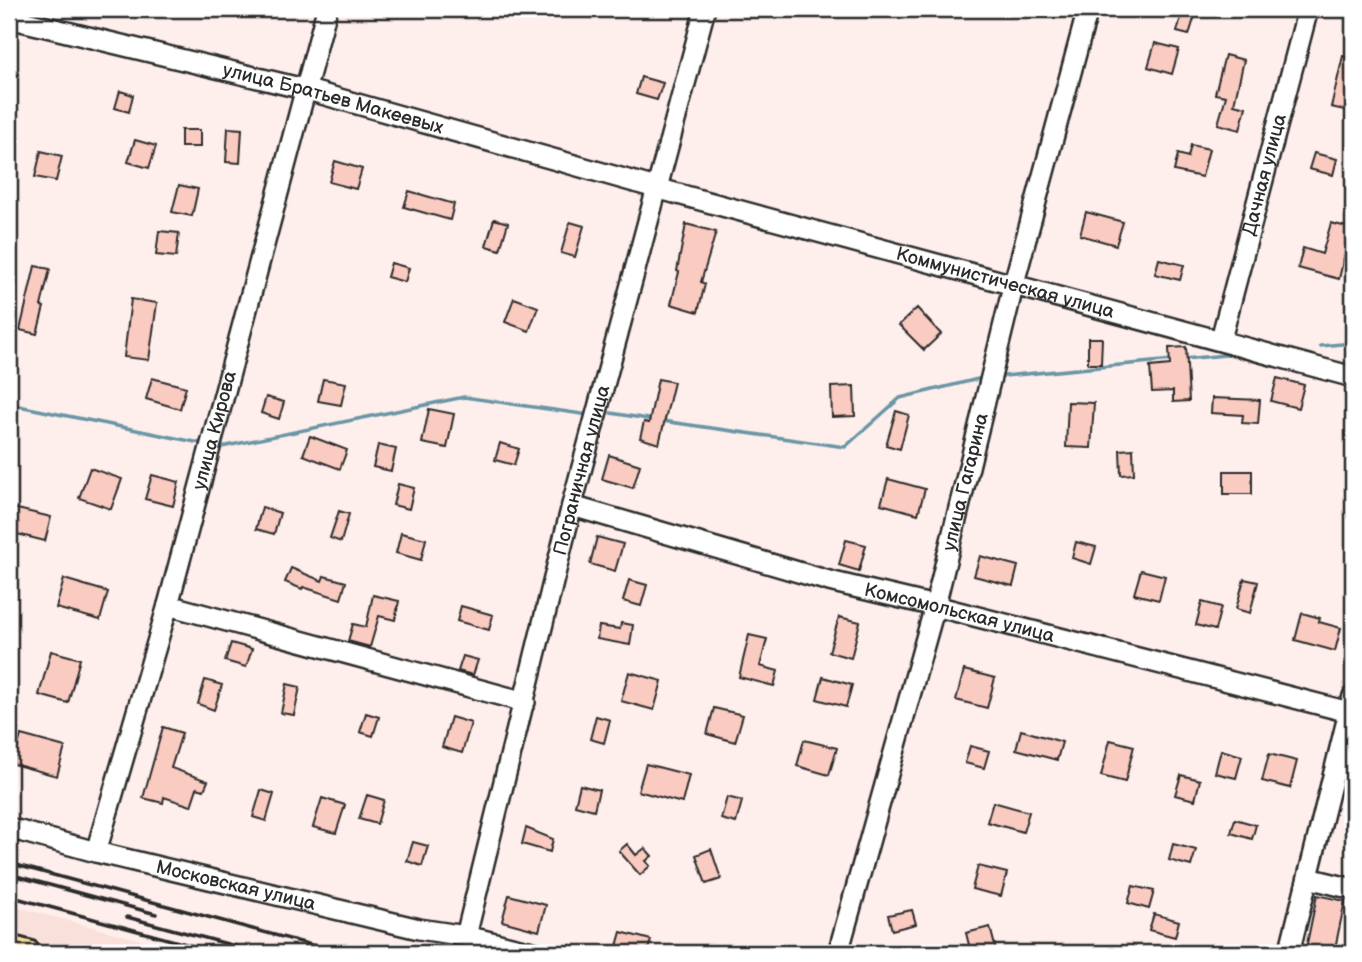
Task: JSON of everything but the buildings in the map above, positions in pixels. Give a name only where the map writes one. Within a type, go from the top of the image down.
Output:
[{"type":"main road","points":[[9,948],[29,953]]},
{"type":"street","name":"улица Кирова","points":[[96,852],[168,605],[327,9]]},
{"type":"street","name":"Пограничная улица","points":[[466,936],[572,506],[705,9]]},
{"type":"street","name":"улица Гагарина","points":[[838,953],[936,606],[1014,283],[1088,9]]},
{"type":"street","name":"Дачная улица","points":[[1221,339],[1308,9]]},
{"type":"street","name":"улица Братьев Макеевых","points":[[9,18],[304,89],[656,188]]},
{"type":"street","name":"Коммунистическая улица","points":[[656,188],[1221,339],[1353,377]]},
{"type":"street","name":"Комсомольская улица","points":[[572,506],[829,581],[1351,704]]},
{"type":"street","points":[[168,605],[525,702]]},
{"type":"street","points":[[1289,953],[1351,704]]},
{"type":"street","name":"Московская улица","points":[[9,828],[96,852],[419,929],[466,936],[536,953]]},
{"type":"street","points":[[1308,878],[1353,889]]},
{"type":"shaded area","points":[[9,905],[190,953],[61,953],[9,939]]},
{"type":"waterway","points":[[1320,346],[1353,343]]},
{"type":"waterway","points":[[1184,359],[1236,354]]},
{"type":"waterway","points":[[1004,376],[1173,360]]},
{"type":"waterway","points":[[662,421],[845,447],[900,398],[982,378]]},
{"type":"waterway","points":[[217,448],[464,397],[589,415]]},
{"type":"waterway","points":[[9,404],[200,443]]},
{"type":"waterway","points":[[611,413],[654,420]]},
{"type":"railway","points":[[9,863],[341,953]]},
{"type":"railway","points":[[9,874],[156,914]]},
{"type":"railway","points":[[9,896],[219,953]]},
{"type":"railway","points":[[127,917],[261,953]]}]
